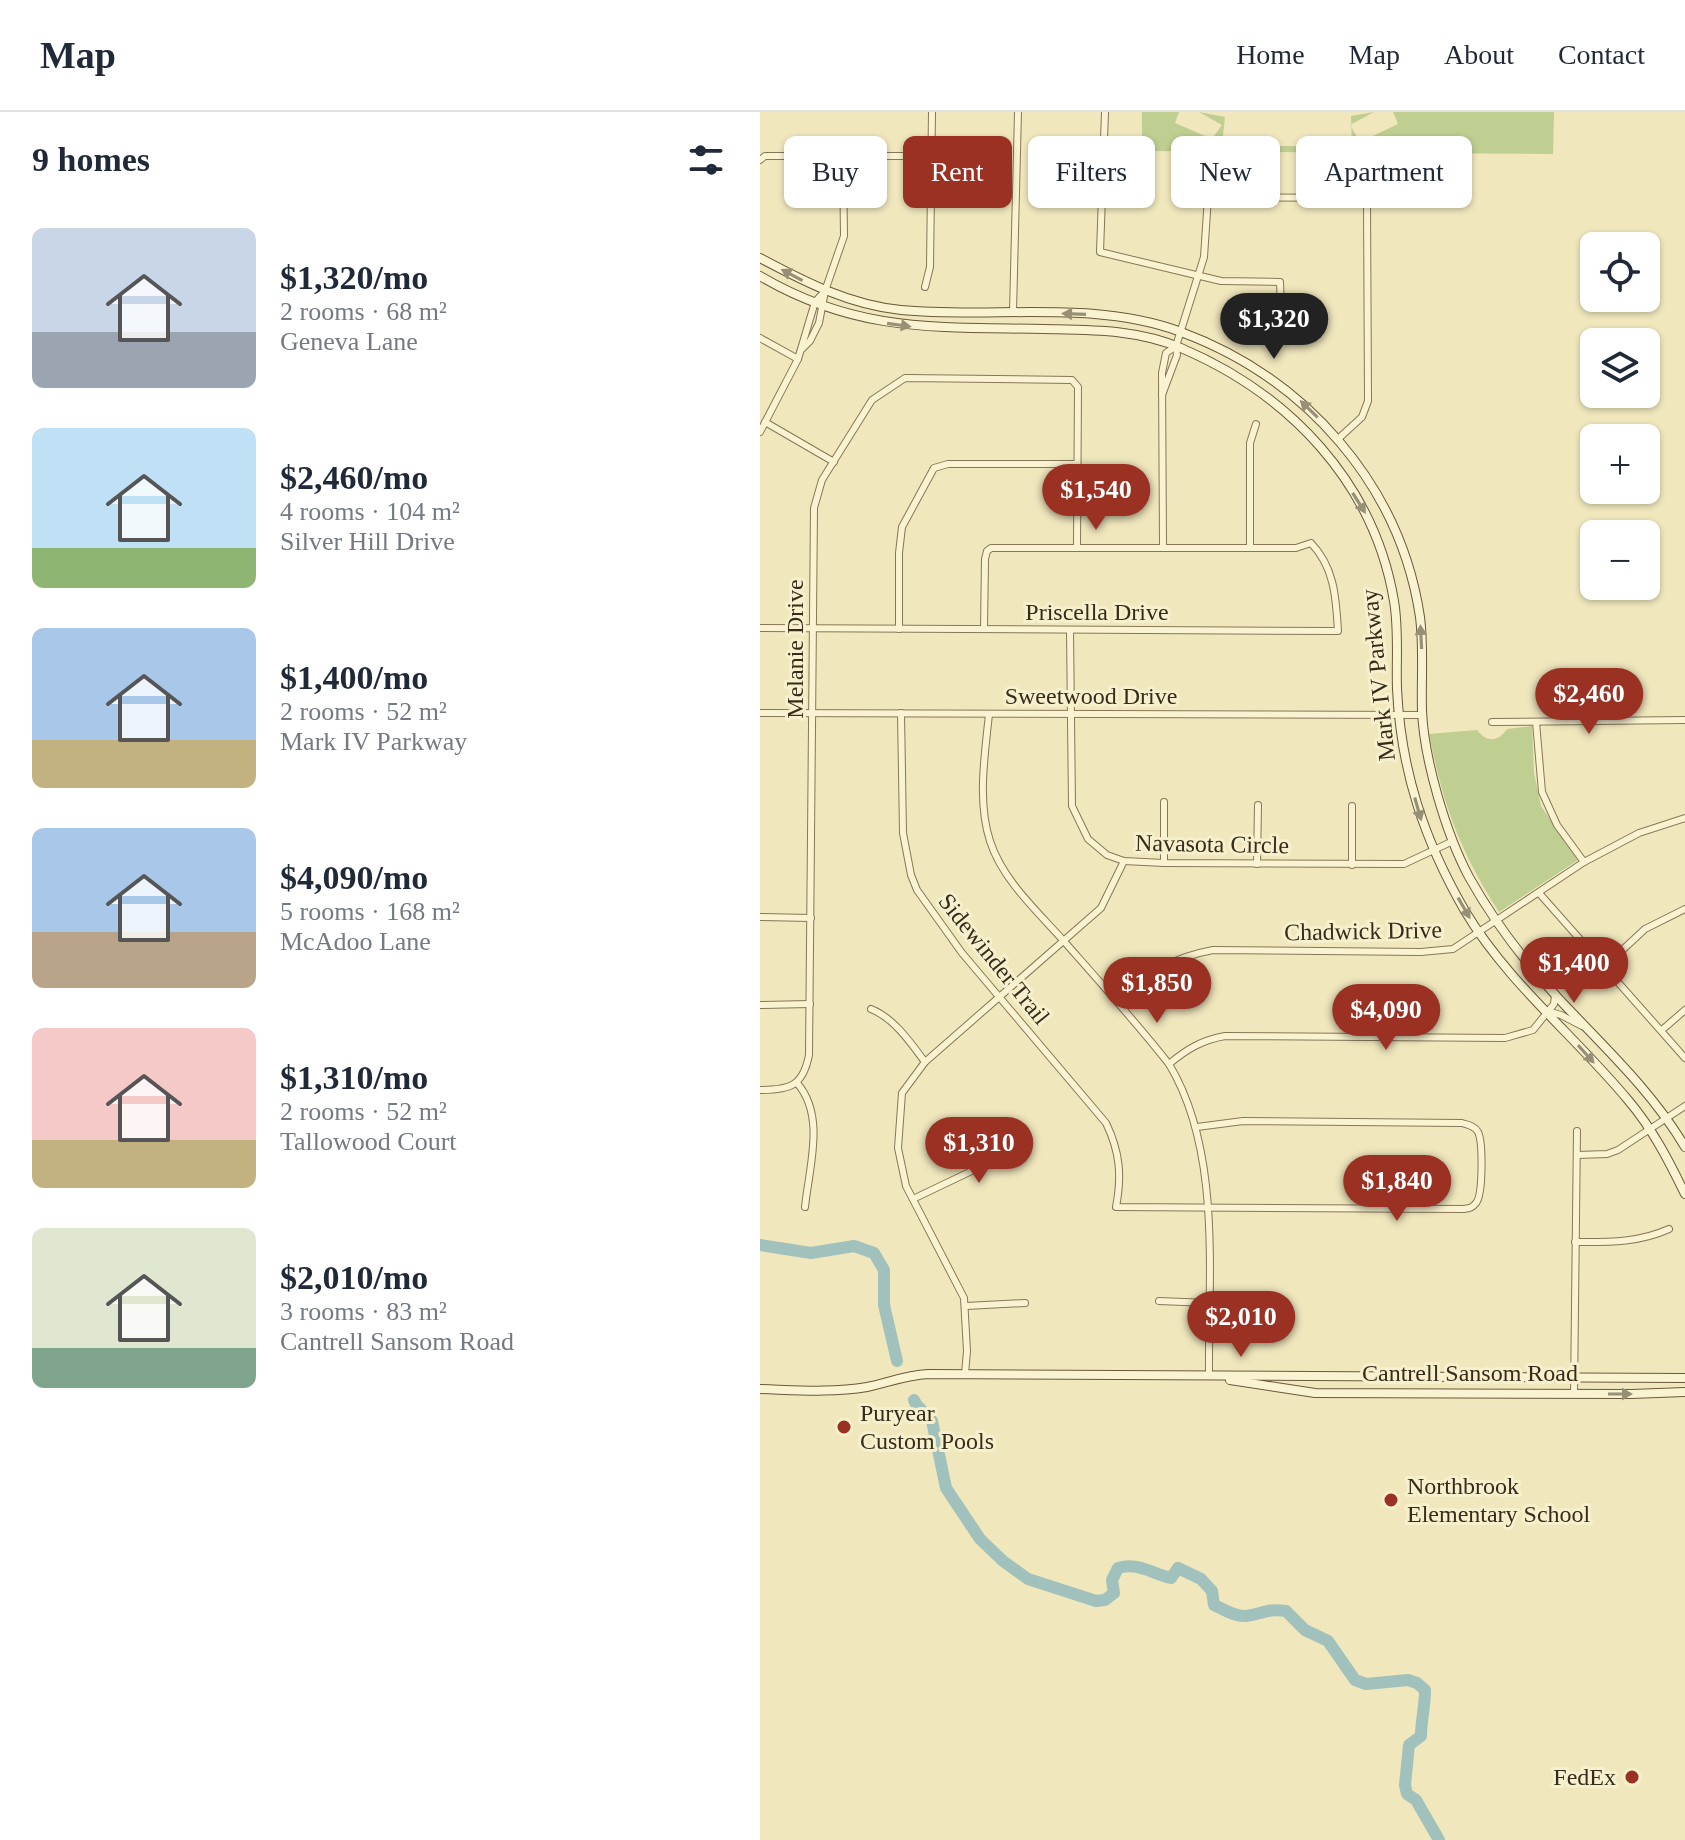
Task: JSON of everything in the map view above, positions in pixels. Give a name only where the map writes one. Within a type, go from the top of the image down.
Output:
[{"type":"main road","name":"Mark IV Parkway","points":[[760,258],[825,291],[861,303],[901,310],[1105,315],[1155,324],[1227,352],[1299,399],[1338,439],[1365,474],[1390,517],[1407,560],[1420,618],[1422,715],[1430,765],[1453,841],[1468,874],[1496,921],[1555,994],[1636,1080],[1685,1147]]},
{"type":"main road","name":"Mark IV Parkway","points":[[760,276],[819,304],[877,322],[911,327],[1111,331],[1147,337],[1176,346],[1237,376],[1280,406],[1310,434],[1338,469],[1369,519],[1386,563],[1395,603],[1404,757],[1420,818],[1433,850],[1479,932],[1498,959],[1628,1100],[1650,1128],[1685,1194]]},
{"type":"main road","name":"Cantrell Sansom Road","points":[[760,1389],[867,1387],[911,1375],[965,1374],[1685,1378]]},
{"type":"main road","name":"Cantrell Sansom Road","points":[[1209,1375],[1286,1390],[1321,1393],[1685,1392]]},
{"type":"main road","points":[[1321,1376],[1321,1393]]},
{"type":"main road","points":[[1480,1377],[1480,1394]]},
{"type":"street","points":[[932,112],[932,136]]},
{"type":"street","points":[[1013,312],[1018,112]]},
{"type":"street","points":[[1105,112],[1100,252],[1221,281],[1280,282],[1282,330],[1274,345]]},
{"type":"street","points":[[760,160],[765,156],[784,156]]},
{"type":"street","points":[[1163,546],[1162,395],[1200,276],[1208,197],[1367,198],[1368,401],[1362,417],[1338,439]]},
{"type":"street","points":[[802,349],[803,336],[825,291],[844,236],[844,208]]},
{"type":"street","points":[[925,287],[930,267],[931,208]]},
{"type":"street","points":[[760,432],[802,349],[815,331],[819,304]]},
{"type":"street","points":[[760,338],[798,359]]},
{"type":"street","name":"Melanie Drive","points":[[797,1083],[806,1071],[809,1055],[814,508],[822,480],[872,400],[905,378],[1068,380],[1076,383],[1077,464]]},
{"type":"street","points":[[765,422],[834,462]]},
{"type":"street","points":[[984,629],[987,551],[991,548],[1250,547],[1250,443],[1256,424]]},
{"type":"street","points":[[899,629],[902,527],[934,468],[948,464],[1077,464],[1077,547]]},
{"type":"street","name":"Priscella Drive","points":[[760,628],[1338,631],[1335,590],[1323,555],[1311,543],[1296,548],[1250,547]]},
{"type":"street","name":"Navasota Circle","points":[[1070,630],[1072,806],[1088,839],[1096,847],[1124,861],[1352,865],[1404,864],[1453,841]]},
{"type":"street","name":"Sweetwood Drive","points":[[760,713],[1422,715]]},
{"type":"street","name":"Sidewinder Trail","points":[[901,713],[903,833],[911,875],[927,907],[1106,1123],[1118,1155],[1121,1179],[1116,1207],[1207,1206]]},
{"type":"street","points":[[989,714],[984,801],[989,838],[1002,866],[1169,1064],[1181,1083],[1197,1127],[1207,1206],[1209,1375]]},
{"type":"street","points":[[1492,722],[1685,720]]},
{"type":"street","points":[[1536,722],[1542,792],[1557,825],[1584,862]]},
{"type":"street","points":[[1164,802],[1164,863]]},
{"type":"street","points":[[1257,864],[1258,805]]},
{"type":"street","points":[[1352,806],[1352,865]]},
{"type":"street","name":"Chadwick Drive","points":[[1116,1000],[1158,968],[1213,950],[1453,949],[1584,862],[1639,833],[1685,818]]},
{"type":"street","points":[[965,1374],[966,1306],[906,1186],[898,1148],[899,1105],[905,1086],[925,1062],[1101,908],[1124,861]]},
{"type":"street","points":[[1539,893],[1685,1058]]},
{"type":"street","points":[[1604,967],[1645,929],[1685,909]]},
{"type":"street","points":[[760,917],[811,918]]},
{"type":"street","points":[[1169,1064],[1188,1048],[1225,1036],[1505,1038],[1533,1030],[1554,1004],[1555,994]]},
{"type":"street","points":[[760,1005],[810,1004]]},
{"type":"street","points":[[871,1009],[905,1035],[925,1062]]},
{"type":"street","points":[[1662,1030],[1685,1010]]},
{"type":"street","points":[[1547,1011],[1589,1030]]},
{"type":"street","points":[[760,1090],[782,1090],[797,1083],[805,1092],[815,1122],[805,1207]]},
{"type":"street","points":[[1577,1155],[1607,1154],[1685,1106]]},
{"type":"street","points":[[1197,1127],[1243,1121],[1462,1123],[1471,1125],[1478,1132],[1481,1169],[1479,1199],[1464,1209],[1207,1206]]},
{"type":"street","points":[[1574,1394],[1577,1131]]},
{"type":"street","points":[[913,1199],[982,1166],[990,1156],[989,1132]]},
{"type":"street","points":[[1575,1242],[1618,1243],[1650,1238],[1669,1229]]},
{"type":"street","points":[[1159,1301],[1209,1303]]},
{"type":"street","points":[[966,1306],[1025,1303]]},
{"type":"green space","points":[[1142,112],[1179,112],[1175,123],[1205,136],[1171,136],[1171,151],[1155,151],[1155,136],[1142,136]]},
{"type":"green space","points":[[1199,112],[1225,117],[1223,136],[1214,136],[1222,125]]},
{"type":"green space","points":[[1374,112],[1351,124],[1351,116]]},
{"type":"green space","points":[[1393,112],[1554,112],[1553,154],[1472,153],[1472,136],[1373,136],[1398,124]]},
{"type":"green space","points":[[1280,146],[1296,146],[1296,152],[1280,152]]},
{"type":"green space","points":[[1532,726],[1534,773],[1541,806],[1578,860],[1499,912],[1463,848],[1440,783],[1429,734],[1477,730],[1492,739],[1507,729]]},
{"type":"waterway","points":[[760,1245],[811,1253],[854,1246],[874,1253],[884,1270],[884,1305],[897,1361]]},
{"type":"waterway","points":[[914,1400],[932,1421],[946,1488],[980,1539],[1028,1579],[1096,1601],[1105,1600],[1114,1593],[1112,1580],[1118,1568],[1138,1567],[1171,1578],[1178,1568],[1201,1579],[1212,1591],[1214,1605],[1229,1612],[1246,1616],[1286,1611],[1305,1630],[1328,1641],[1355,1680],[1366,1684],[1408,1680],[1417,1683],[1425,1690],[1421,1736],[1409,1745],[1405,1785],[1407,1794],[1416,1800],[1439,1840]]},
{"type":"place","name":"Puryear Custom Pools","points":[[844,1427]]},
{"type":"place","name":"Northbrook Elementary School","points":[[1391,1500]]},
{"type":"place","name":"FedEx","points":[[1632,1777]]}]
